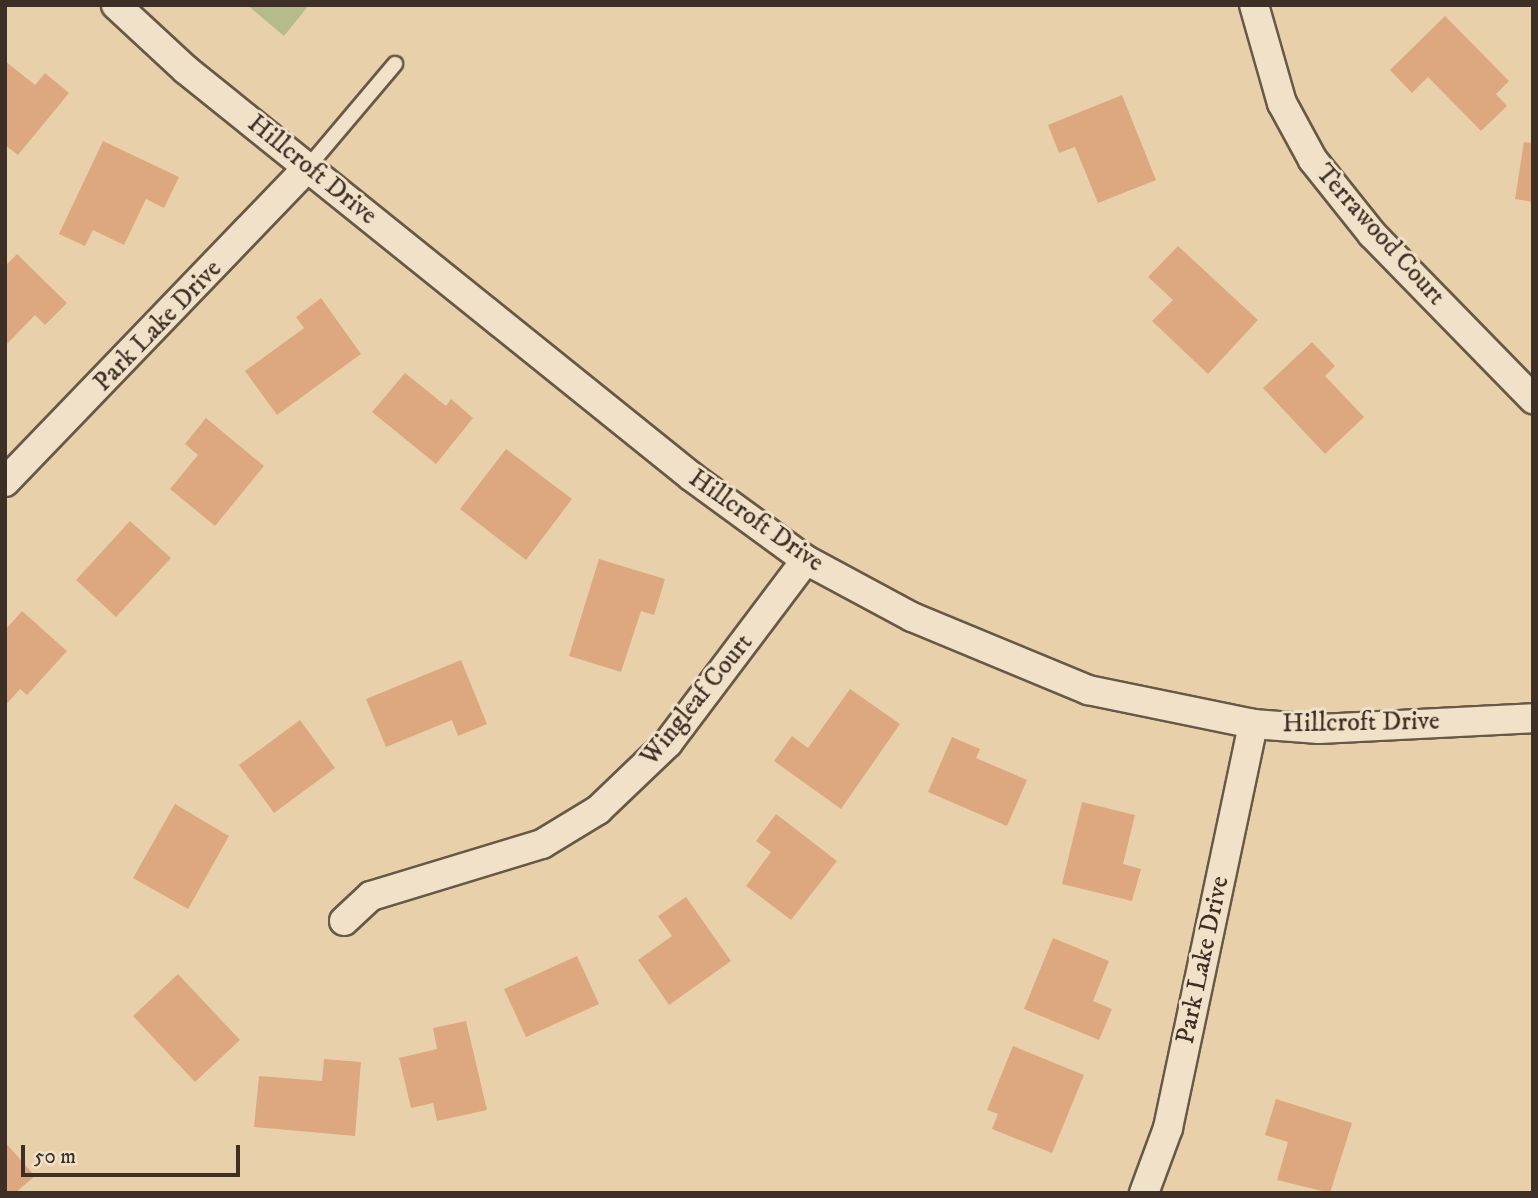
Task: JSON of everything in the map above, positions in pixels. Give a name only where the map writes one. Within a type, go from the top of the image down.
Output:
[{"type":"street","name":"Hillcroft Drive","points":[[116,5],[308,167],[692,477],[806,560],[912,617],[1088,690],[1253,724],[1319,729],[1533,718]]},
{"type":"street","name":"Terrawood Court","points":[[1254,5],[1282,103],[1313,160],[1372,234],[1530,390]]},
{"type":"street","name":"Park Lake Drive","points":[[5,482],[308,167]]},
{"type":"street","name":"Wingleaf Court","points":[[344,921],[371,897],[542,844],[598,810],[668,743],[806,560]]},
{"type":"street","name":"Park Lake Drive","points":[[1144,1193],[1168,1128],[1253,724]]},
{"type":"lane","points":[[308,167],[395,64]]},
{"type":"green space","points":[[247,5],[309,5],[284,36]]},
{"type":"building","points":[[1445,16],[1509,81],[1496,94],[1507,106],[1481,131],[1428,77],[1412,93],[1390,70]]},
{"type":"building","points":[[5,61],[35,85],[45,73],[69,93],[18,155],[5,145]]},
{"type":"building","points":[[1122,95],[1156,180],[1098,203],[1075,147],[1059,153],[1048,125]]},
{"type":"building","points":[[103,141],[179,177],[164,208],[146,199],[124,245],[93,230],[85,246],[59,234]]},
{"type":"building","points":[[1524,142],[1533,143],[1533,202],[1515,199]]},
{"type":"building","points":[[1178,246],[1258,320],[1208,374],[1152,321],[1173,300],[1148,277]]},
{"type":"building","points":[[17,254],[67,303],[45,325],[35,315],[5,346],[5,266]]},
{"type":"building","points":[[321,298],[361,354],[277,415],[245,371],[304,328],[296,317]]},
{"type":"building","points":[[1312,342],[1335,366],[1325,376],[1364,417],[1325,454],[1263,388]]},
{"type":"building","points":[[405,373],[446,406],[451,399],[473,418],[436,464],[372,412]]},
{"type":"building","points":[[206,418],[264,466],[215,526],[170,489],[198,455],[185,444]]},
{"type":"building","points":[[506,449],[572,499],[526,560],[460,509]]},
{"type":"building","points":[[130,521],[171,558],[116,617],[76,580]]},
{"type":"building","points":[[599,559],[665,579],[654,615],[641,611],[621,672],[569,656]]},
{"type":"building","points":[[22,611],[67,651],[27,695],[20,689],[5,706],[5,630]]},
{"type":"building","points":[[461,660],[487,724],[458,736],[452,720],[386,747],[366,699]]},
{"type":"building","points":[[850,689],[900,724],[841,809],[774,761],[792,736],[808,748]]},
{"type":"building","points":[[300,720],[335,768],[274,813],[239,765]]},
{"type":"building","points":[[952,737],[980,749],[976,758],[1027,780],[1007,826],[928,792]]},
{"type":"building","points":[[1082,802],[1135,815],[1123,864],[1141,869],[1132,901],[1062,884]]},
{"type":"building","points":[[175,804],[229,836],[188,909],[133,878]]},
{"type":"building","points":[[776,814],[837,861],[791,920],[746,886],[771,852],[756,841]]},
{"type":"building","points":[[686,897],[731,961],[669,1005],[638,960],[672,936],[658,916]]},
{"type":"building","points":[[1053,938],[1109,961],[1093,1001],[1112,1009],[1099,1040],[1024,1009]]},
{"type":"building","points":[[577,956],[599,1004],[526,1037],[504,989]]},
{"type":"building","points":[[178,974],[240,1040],[195,1082],[133,1016]]},
{"type":"building","points":[[466,1021],[487,1110],[437,1121],[433,1103],[411,1108],[399,1058],[437,1049],[433,1028]]},
{"type":"building","points":[[1013,1046],[1084,1075],[1052,1153],[992,1129],[998,1114],[987,1110]]},
{"type":"building","points":[[324,1059],[361,1062],[355,1136],[254,1127],[259,1076],[322,1081]]},
{"type":"building","points":[[1276,1099],[1352,1123],[1330,1193],[1277,1180],[1288,1142],[1265,1135]]},
{"type":"building","points":[[5,1142],[35,1176],[15,1193],[5,1193]]}]
